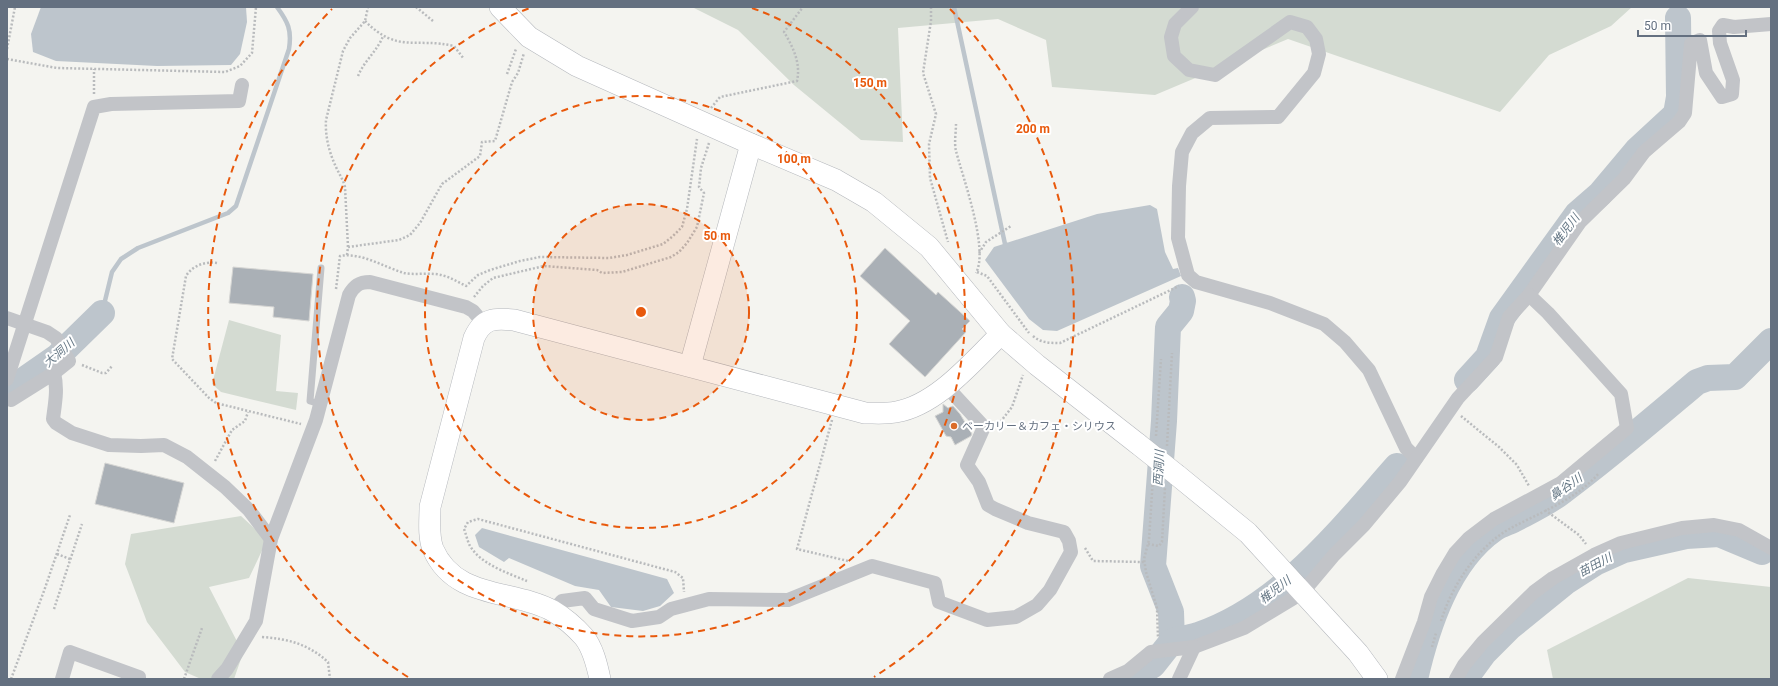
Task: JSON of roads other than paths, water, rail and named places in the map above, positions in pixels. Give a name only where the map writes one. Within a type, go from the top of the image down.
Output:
[{"type":"street","points":[[500,7],[529,37],[577,66],[751,144],[836,180],[874,202],[929,247],[941,260],[969,279],[1001,334],[1029,358],[1147,441],[1177,475],[1248,533],[1358,653],[1377,679]]},
{"type":"street","points":[[1192,7],[1174,24],[1171,38],[1174,56],[1189,70],[1214,75],[1290,22],[1307,27],[1316,39],[1319,54],[1314,73],[1278,117],[1210,118],[1192,133],[1182,152],[1179,186],[1178,238],[1188,275],[1196,282],[1270,303],[1324,324],[1345,342],[1369,370],[1406,448],[1416,458]]},
{"type":"street","points":[[1110,679],[1128,671],[1151,652],[1194,647],[1244,628],[1294,584],[1334,555],[1364,525],[1400,482],[1458,398],[1496,357],[1510,317],[1529,295],[1580,222],[1624,179],[1644,152],[1679,122],[1685,113],[1691,44],[1700,40],[1706,73],[1722,97],[1732,94],[1733,80],[1720,43],[1718,31],[1723,25],[1734,27],[1771,24]]},
{"type":"street","points":[[7,379],[26,325],[94,107],[111,104],[239,101],[242,85]]},
{"type":"street","points":[[690,366],[751,144]]},
{"type":"street","points":[[218,679],[227,669],[256,621],[271,539],[313,427],[349,295],[357,284],[370,282],[466,307],[473,311],[484,324]]},
{"type":"street","points":[[1402,679],[1424,622],[1431,597],[1442,573],[1469,538],[1494,519],[1561,483],[1627,428],[1621,394],[1548,313],[1529,295]]},
{"type":"street","points":[[7,318],[48,332],[56,338],[66,354],[54,373],[8,398]]},
{"type":"street","points":[[600,679],[595,658],[584,637],[553,611],[468,585],[448,572],[433,549],[430,530],[430,507],[474,338],[478,330],[484,324],[496,319],[514,320],[865,413],[895,413],[918,406],[936,395],[1001,334]]},
{"type":"street","points":[[54,373],[57,385],[53,419],[56,423],[72,433],[110,445],[164,445],[187,458],[225,487],[249,510],[271,539]]},
{"type":"street","points":[[553,611],[562,601],[585,598],[594,610],[632,621],[659,617],[672,609],[709,600],[788,600],[872,566],[935,583],[939,602],[988,620],[1016,617],[1037,605],[1050,590],[1071,552],[1069,541],[1064,532],[1028,523],[988,505],[979,482],[967,465],[984,427],[946,386]]},
{"type":"street","points":[[1456,679],[1464,665],[1483,642],[1534,592],[1553,578],[1594,555],[1621,543],[1682,528],[1714,526],[1739,530],[1771,548]]},
{"type":"street","points":[[1179,679],[1194,647]]},
{"type":"street","points":[[62,679],[70,652],[139,677],[138,679]]},
{"type":"lane","points":[[320,404],[310,401],[321,268]]},
{"type":"waterway","points":[[102,313],[112,272],[121,259],[138,248],[228,213],[236,206],[289,49],[290,37],[288,26],[277,7]]},
{"type":"waterway","points":[[954,7],[1005,244],[1011,247]]},
{"type":"waterway","name":"椎児川","points":[[1467,380],[1488,357],[1502,318],[1577,214],[1600,194],[1637,150],[1676,114],[1679,97],[1678,18]]},
{"type":"waterway","name":"西洞川","points":[[1172,641],[1171,612],[1153,566],[1164,421],[1168,327],[1181,311],[1183,301],[1182,297]]},
{"type":"waterway","name":"大洞川","points":[[11,389],[57,357],[102,313]]},
{"type":"waterway","name":"鼻谷川","points":[[1415,679],[1426,638],[1442,596],[1452,577],[1478,542],[1494,529],[1545,503],[1557,495],[1614,451],[1697,382],[1708,378],[1735,377],[1771,341]]},
{"type":"waterway","name":"椎児川","points":[[1131,679],[1153,665],[1172,641],[1195,636],[1228,622],[1256,606],[1283,586],[1308,564],[1331,540],[1397,466]]},
{"type":"waterway","name":"苗田川","points":[[1465,679],[1484,653],[1509,628],[1567,581],[1595,563],[1624,550],[1686,536],[1719,534],[1762,552]]},
{"type":"place","name":"ベーカリー＆カフェ・シリウス","points":[[954,426]]}]
